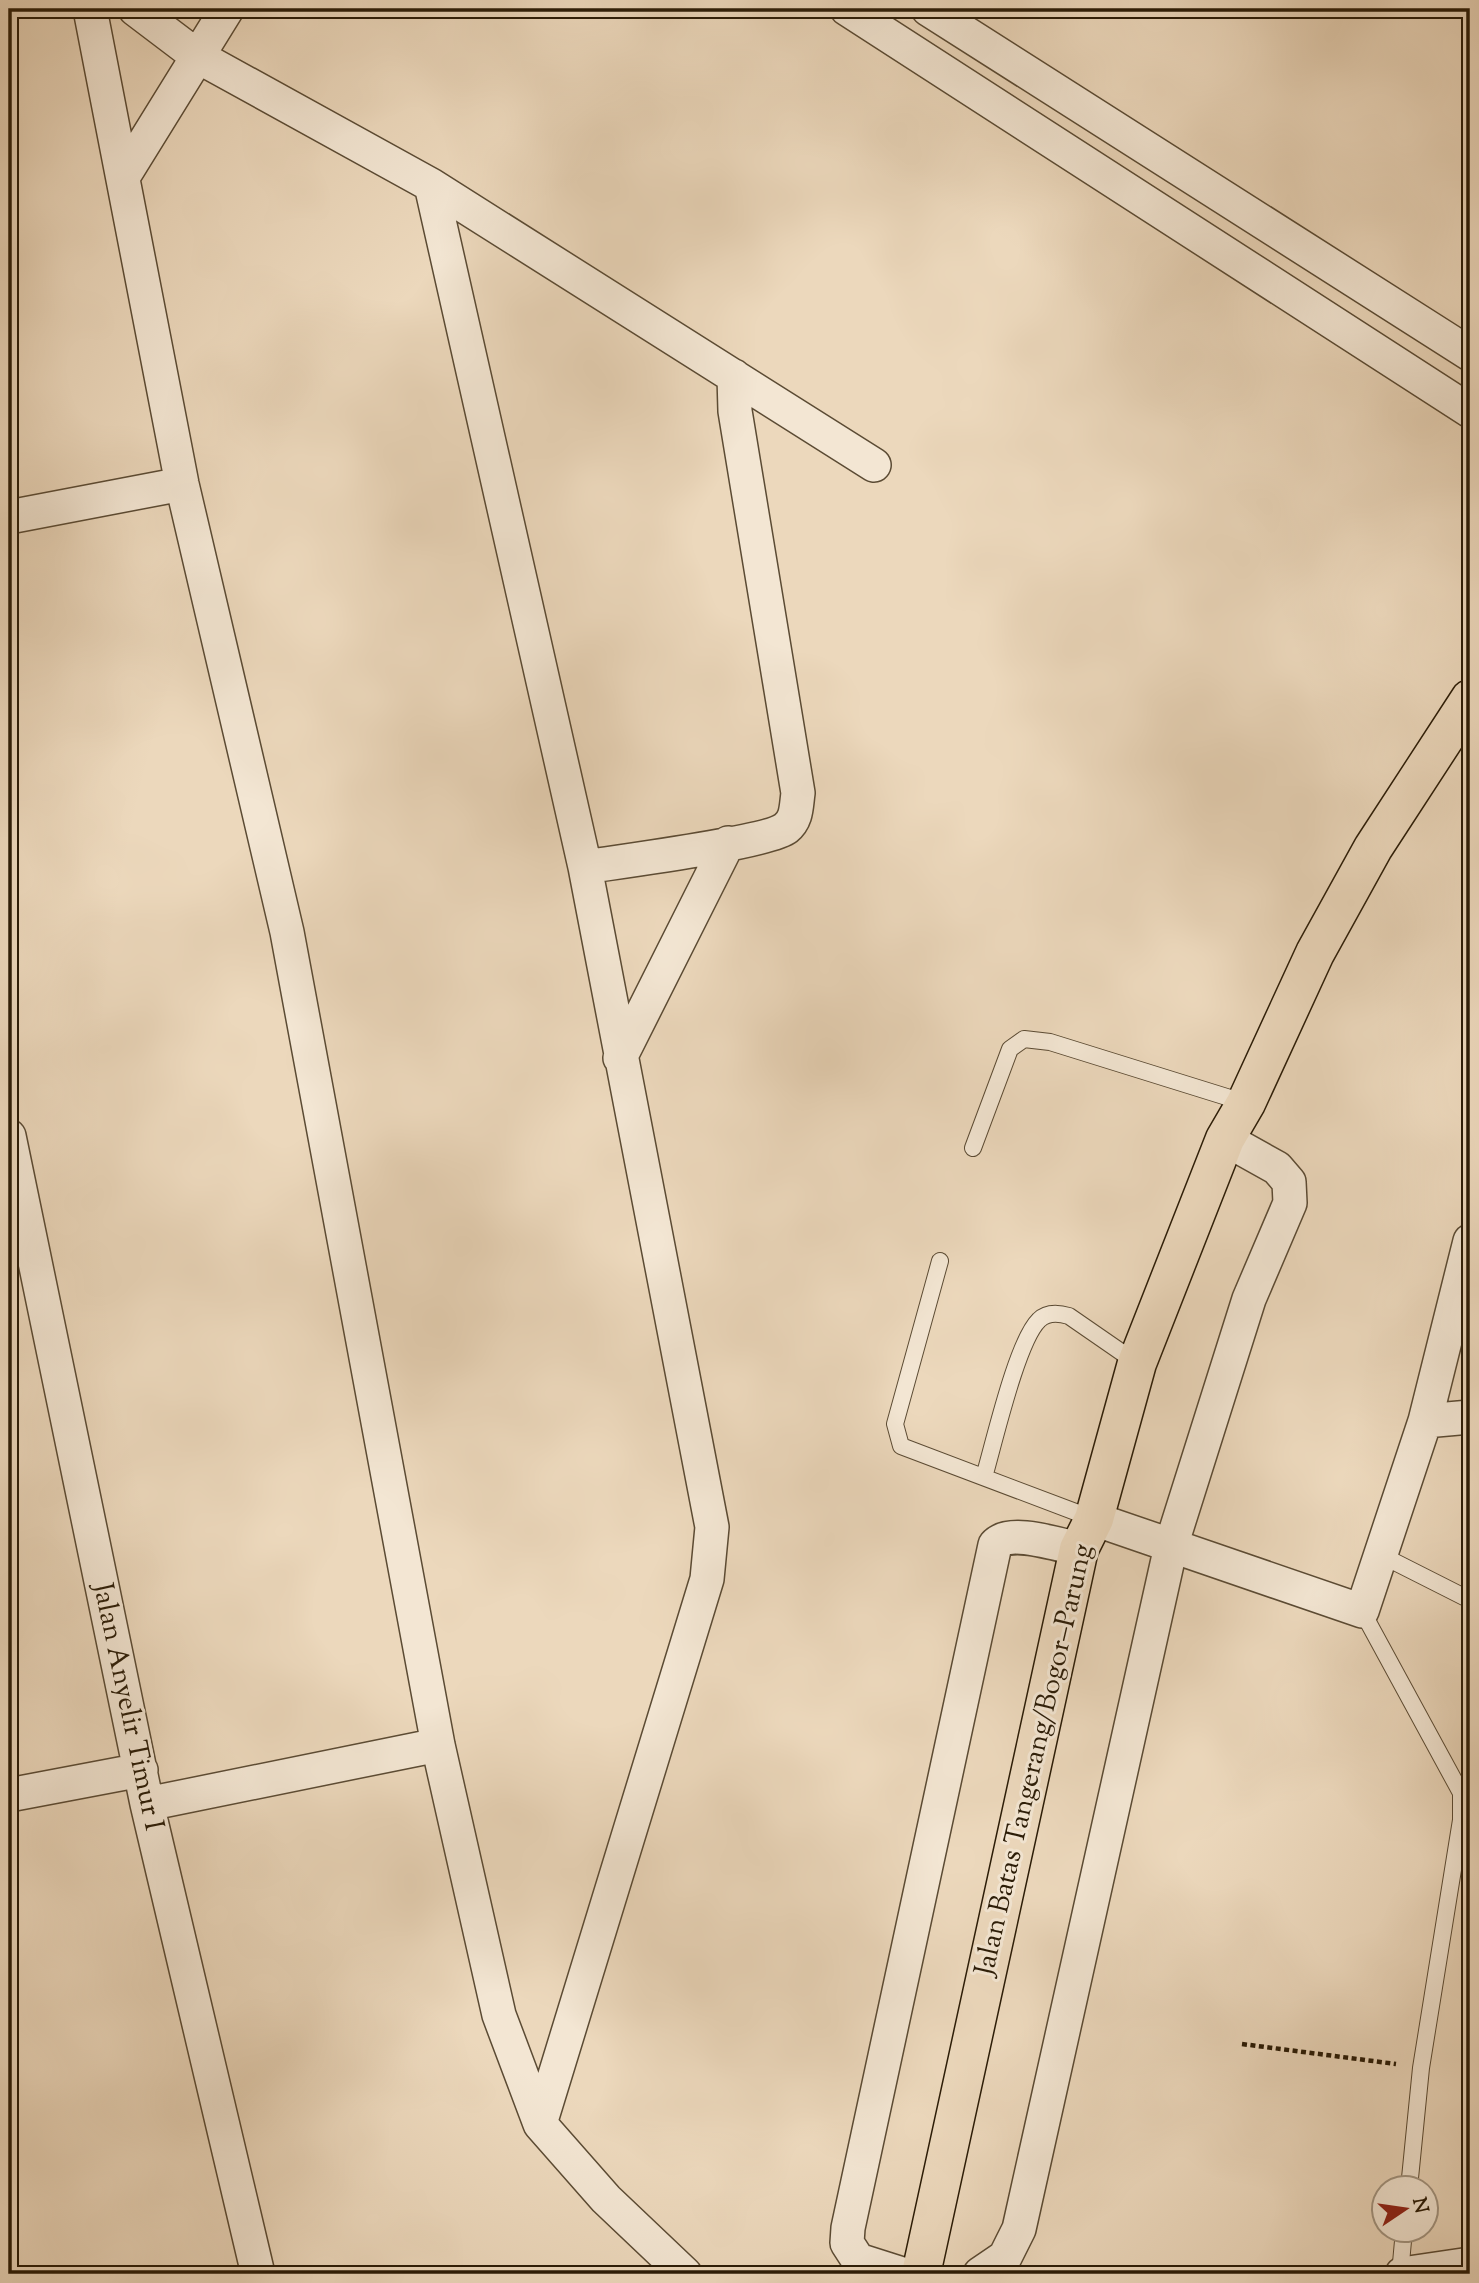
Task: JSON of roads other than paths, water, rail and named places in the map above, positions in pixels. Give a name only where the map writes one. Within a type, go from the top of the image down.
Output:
[{"type":"main road","name":"Jalan Batas Tangerang/Bogor–Parung","points":[[921,2274],[1087,1534],[1137,1363],[1225,1139],[1246,1103],[1315,953],[1373,848],[1467,708]]},
{"type":"street","points":[[90,9],[182,484],[286,932],[438,1745],[499,2015],[540,2124],[606,2199],[685,2274]]},
{"type":"street","points":[[135,9],[197,56],[431,186],[688,351],[734,376],[874,465]]},
{"type":"street","points":[[123,177],[227,9]]},
{"type":"street","points":[[847,9],[1470,411]]},
{"type":"street","points":[[928,9],[1470,354]]},
{"type":"street","points":[[431,186],[585,867],[712,1527],[707,1579],[540,2124]]},
{"type":"street","points":[[585,867],[728,843],[783,830],[794,820],[798,793],[735,411],[734,376]]},
{"type":"street","points":[[9,517],[182,484]]},
{"type":"street","points":[[620,1058],[728,843]]},
{"type":"street","name":"Jalan Anyelir Timur I","points":[[9,1136],[147,1804],[259,2272]]},
{"type":"street","points":[[980,2274],[1005,2257],[1019,2229],[1171,1546],[1245,1311],[1290,1203],[1289,1182],[1276,1168],[1225,1139]]},
{"type":"street","points":[[902,2274],[858,2260],[847,2243],[848,2228],[995,1545],[1004,1538],[1087,1534],[1171,1546],[1362,1611],[1425,1421],[1470,1241]]},
{"type":"street","points":[[1425,1421],[1470,1416]]},
{"type":"street","points":[[147,1804],[438,1745]]},
{"type":"street","points":[[9,1796],[141,1770]]},
{"type":"street","points":[[1401,2274],[1470,2264]]},
{"type":"lane","points":[[973,1148],[1010,1049],[1024,1039],[1050,1042],[1246,1103]]},
{"type":"lane","points":[[940,1261],[895,1424],[901,1446],[984,1477],[1087,1534]]},
{"type":"lane","points":[[984,1477],[1026,1337],[1040,1318],[1055,1313],[1069,1316],[1137,1363]]},
{"type":"lane","points":[[1380,1554],[1470,1601]]},
{"type":"lane","points":[[1362,1611],[1461,1793],[1461,1820],[1421,2068],[1410,2174]]},
{"type":"lane","points":[[1401,2274],[1403,2244]]}]
